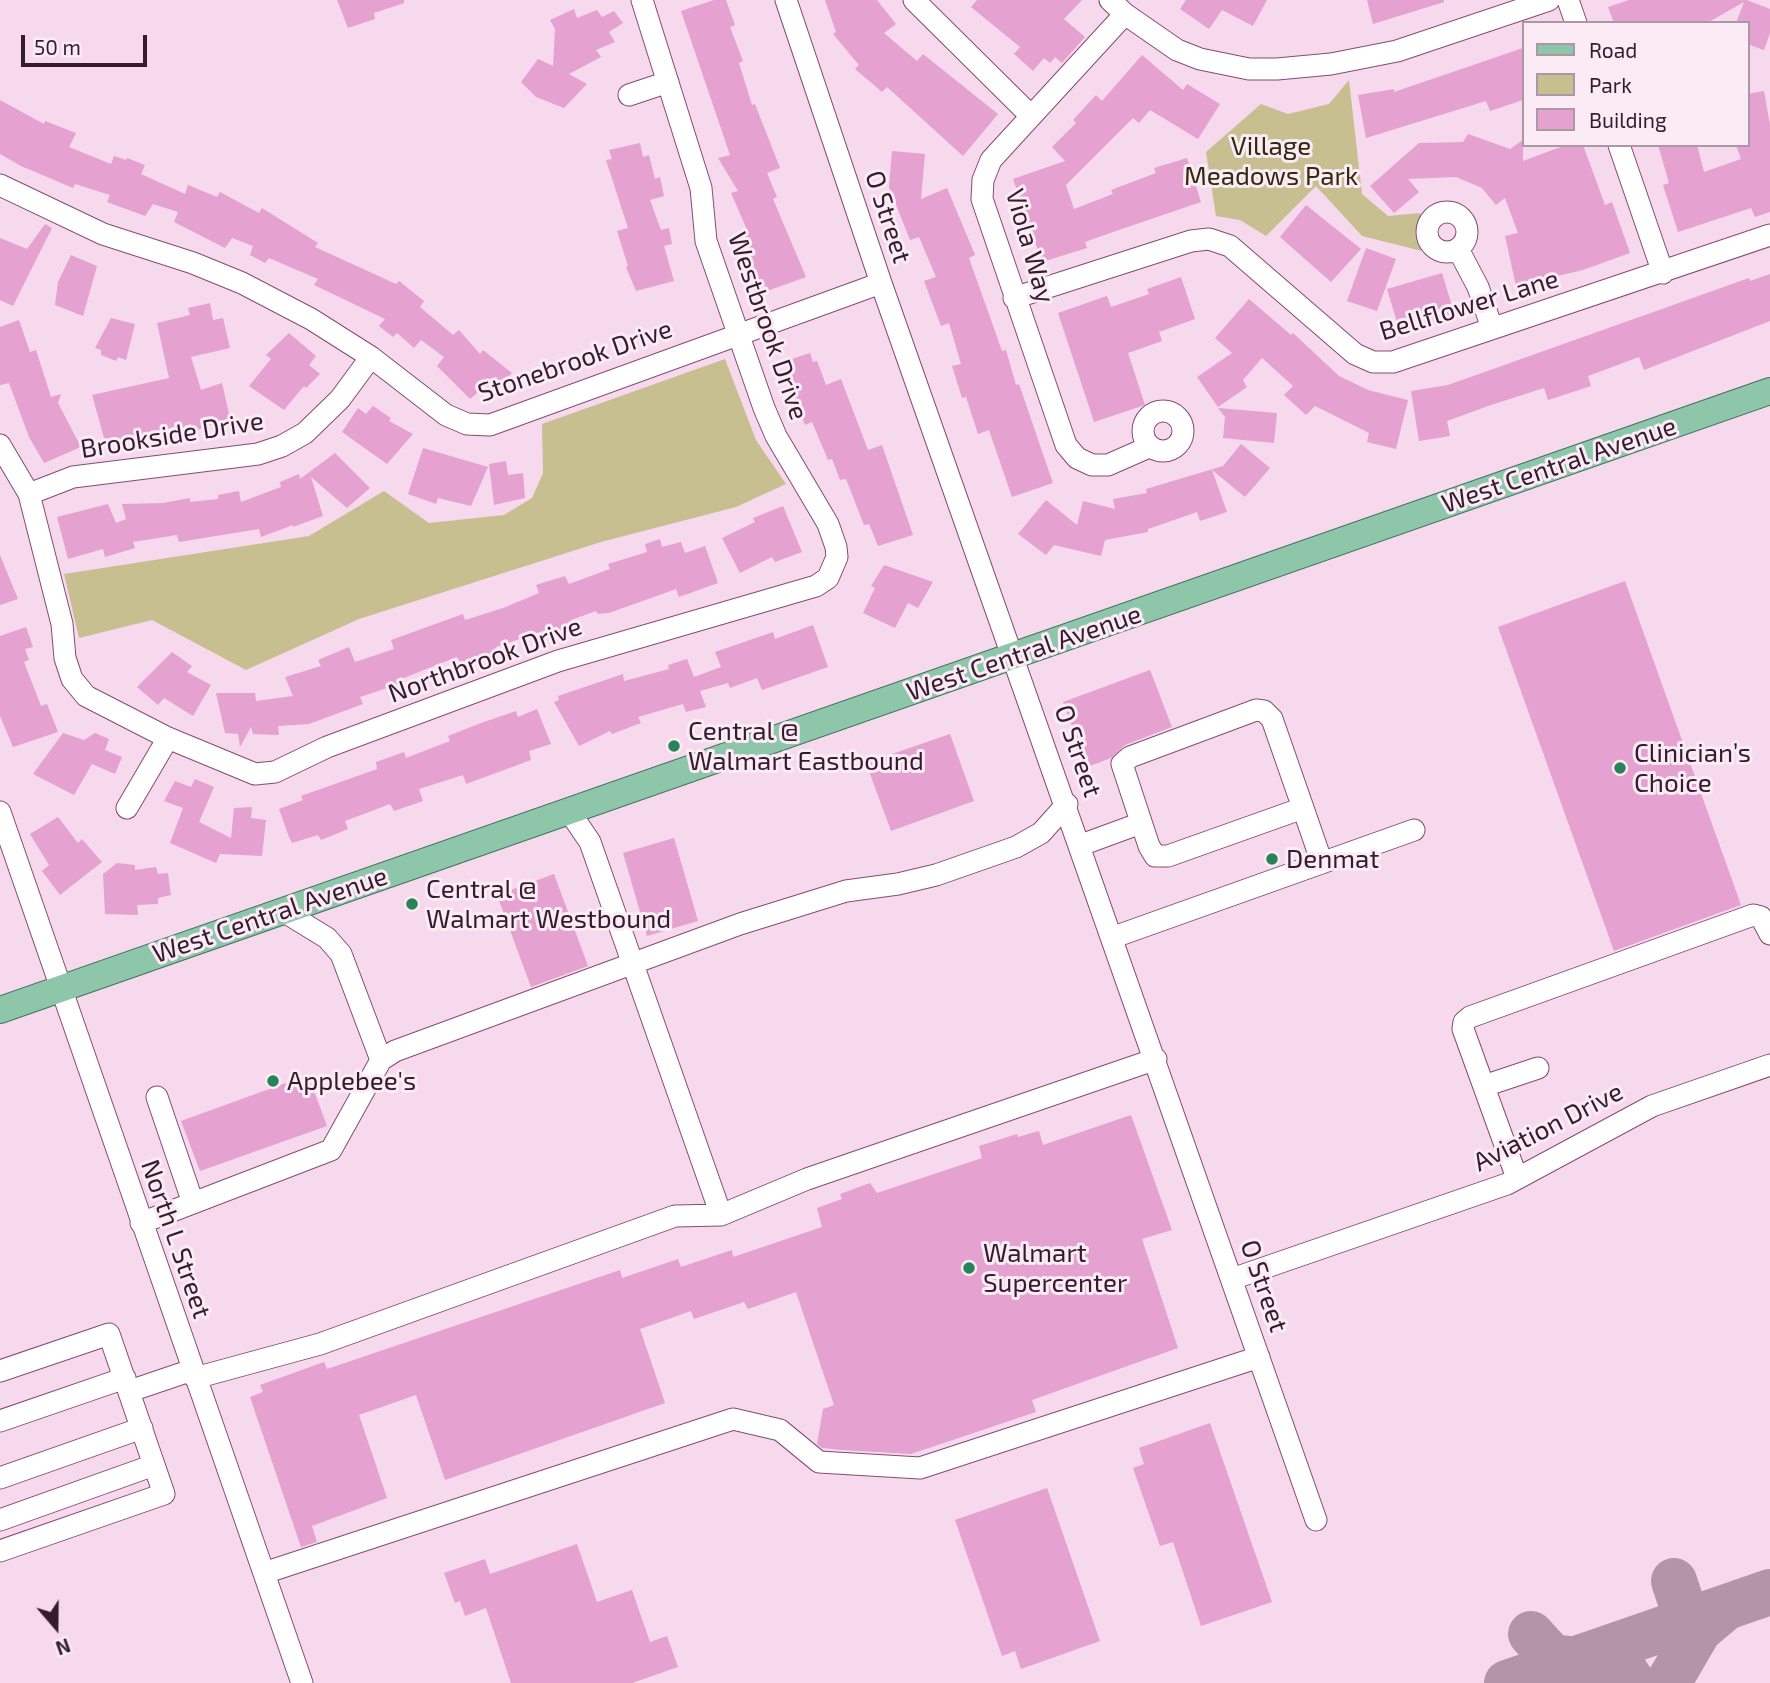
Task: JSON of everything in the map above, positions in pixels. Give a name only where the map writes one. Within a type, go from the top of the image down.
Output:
[{"type":"main road","name":"West Central Avenue","points":[[0,1010],[1770,391]]},
{"type":"street","name":"Westbrook Drive","points":[[642,0],[701,188],[706,242],[776,436],[808,486],[832,535],[837,556],[828,578]]},
{"type":"street","name":"O Street","points":[[786,0],[881,283],[1114,937],[1316,1520]]},
{"type":"street","points":[[914,0],[1030,114]]},
{"type":"street","points":[[1117,7],[1157,38],[1200,59],[1249,69],[1277,69],[1331,64],[1397,51],[1549,0]]},
{"type":"street","points":[[1568,0],[1575,21]]},
{"type":"street","name":"Viola Way","points":[[1117,7],[991,160],[983,180],[982,199],[1066,445],[1077,458],[1092,465],[1108,465],[1149,447]]},
{"type":"street","points":[[629,95],[668,82]]},
{"type":"street","points":[[1620,147],[1663,273]]},
{"type":"street","name":"Stonebrook Drive","points":[[0,185],[103,234],[193,263],[242,283],[311,319],[371,357],[446,415],[467,424],[489,425],[881,283]]},
{"type":"street","name":"Bellflower Lane","points":[[1014,298],[1191,241],[1209,239],[1230,246],[1354,354],[1373,362],[1393,362],[1770,235]]},
{"type":"street","points":[[1458,249],[1478,288],[1492,328]]},
{"type":"street","name":"Brookside Drive","points":[[29,494],[73,477],[258,454],[282,446],[305,433],[340,399],[371,357]]},
{"type":"street","name":"Northbrook Drive","points":[[0,445],[29,494],[62,624],[65,658],[72,679],[86,696],[168,738],[255,774],[275,772],[327,747],[558,662],[816,586],[828,578]]},
{"type":"street","points":[[1303,808],[1168,856],[1155,856],[1122,764],[1130,757],[1256,710],[1264,711],[1272,719],[1303,808],[1322,863]]},
{"type":"street","points":[[127,808],[168,738]]},
{"type":"street","points":[[141,1223],[331,1150],[381,1060],[395,1051],[740,924],[839,893],[923,878],[1016,847],[1041,833],[1067,804]]},
{"type":"street","points":[[569,811],[590,842],[721,1215]]},
{"type":"street","name":"North L Street","points":[[0,812],[302,1683]]},
{"type":"street","points":[[1081,845],[1141,823]]},
{"type":"street","points":[[1114,937],[1415,830]]},
{"type":"street","points":[[283,911],[327,938],[341,954],[381,1060]]},
{"type":"street","points":[[1517,1178],[1463,1029],[1464,1022],[1470,1017],[1753,915],[1761,916],[1770,934]]},
{"type":"street","points":[[0,1421],[127,1385],[194,1374],[320,1344],[675,1216],[721,1215],[807,1179],[1156,1059]]},
{"type":"street","name":"Aviation Drive","points":[[1232,1279],[1517,1178],[1652,1106],[1770,1065]]},
{"type":"street","points":[[1484,1086],[1538,1068]]},
{"type":"street","points":[[157,1097],[193,1203]]},
{"type":"street","points":[[0,1371],[109,1334],[164,1494],[0,1551]]},
{"type":"street","points":[[264,1573],[733,1419],[779,1430],[819,1462],[920,1468],[1259,1357]]},
{"type":"street","points":[[0,1478],[142,1428]]},
{"type":"street","points":[[0,1520],[155,1465]]},
{"type":"green space","name":"Village Meadows Park","points":[[1349,80],[1362,194],[1388,216],[1420,213],[1422,251],[1362,236],[1316,186],[1266,236],[1240,220],[1216,216],[1206,152],[1261,104],[1288,114],[1329,104]]},
{"type":"green space","points":[[725,359],[756,440],[786,484],[736,507],[601,542],[359,619],[246,670],[152,620],[79,638],[64,574],[309,536],[384,491],[429,523],[504,515],[532,498],[543,473],[542,424]]},
{"type":"building","points":[[337,0],[404,0],[404,3],[374,13],[375,19],[348,28]]},
{"type":"building","points":[[714,0],[726,0],[735,25],[730,27],[743,61],[739,63],[752,105],[755,104],[780,168],[767,173],[777,197],[773,199],[806,277],[756,295],[736,244],[745,240],[742,234],[748,232],[731,193],[738,191],[718,158],[730,155],[681,11]]},
{"type":"building","points":[[825,0],[877,0],[896,24],[884,33],[917,61],[923,54],[998,114],[963,156],[887,87],[882,92],[855,69],[859,65],[833,34],[836,32]]},
{"type":"building","points":[[977,0],[1082,0],[1064,19],[1085,37],[1062,63],[1055,57],[1050,63],[1044,58],[1033,71],[1014,54],[1020,47],[971,7]]},
{"type":"building","points":[[1186,0],[1267,0],[1253,26],[1222,10],[1209,29],[1180,9]]},
{"type":"building","points":[[1367,0],[1444,0],[1444,2],[1373,24]]},
{"type":"building","points":[[1629,0],[1747,0],[1770,9],[1770,33],[1764,50],[1749,45],[1749,21],[1737,21],[1744,2],[1711,21],[1613,21],[1608,7]]},
{"type":"building","points":[[574,9],[577,18],[597,10],[602,17],[614,11],[623,23],[609,32],[615,42],[596,50],[601,57],[569,74],[587,84],[564,108],[536,97],[521,82],[538,59],[553,66],[555,29],[550,20]]},
{"type":"building","points":[[1522,48],[1522,100],[1490,111],[1486,101],[1366,138],[1358,95],[1394,89],[1394,92]]},
{"type":"building","points":[[1142,55],[1183,90],[1187,84],[1220,104],[1198,139],[1150,110],[1139,123],[1133,118],[1066,185],[1074,209],[1113,194],[1111,190],[1156,173],[1154,168],[1187,158],[1201,202],[1085,242],[1087,248],[1042,262],[1013,179],[1065,161],[1052,147],[1076,123],[1073,120],[1096,95],[1102,101]]},
{"type":"building","points":[[1764,91],[1770,125],[1770,212],[1755,217],[1751,208],[1678,232],[1663,185],[1669,183],[1659,147],[1698,147],[1704,172],[1741,159],[1737,147],[1749,147],[1749,94]]},
{"type":"building","points":[[0,100],[44,124],[45,121],[76,133],[69,147],[111,164],[114,156],[145,165],[141,174],[185,194],[188,185],[217,197],[220,192],[259,213],[262,208],[318,243],[315,247],[396,284],[399,281],[424,301],[420,307],[453,335],[459,330],[480,354],[483,350],[512,373],[492,392],[483,388],[470,399],[437,366],[444,357],[421,340],[414,348],[397,333],[393,337],[379,326],[385,319],[314,285],[318,279],[269,258],[265,263],[250,255],[253,246],[232,238],[225,248],[174,222],[178,212],[153,204],[145,216],[107,202],[110,195],[75,184],[73,188],[21,166],[0,154]]},
{"type":"building","points":[[1468,134],[1510,149],[1522,141],[1523,161],[1561,147],[1584,147],[1605,205],[1612,202],[1630,253],[1583,270],[1516,286],[1505,236],[1518,233],[1505,198],[1496,205],[1482,188],[1456,177],[1408,179],[1419,192],[1394,213],[1370,186],[1419,143],[1463,142]]},
{"type":"building","points":[[640,143],[643,157],[649,155],[655,179],[660,177],[664,196],[650,200],[661,230],[669,228],[672,244],[664,246],[674,281],[636,291],[626,267],[628,266],[617,231],[628,228],[606,160],[612,159],[609,150]]},
{"type":"building","points":[[892,151],[925,154],[921,199],[947,188],[975,255],[969,258],[1002,351],[1006,350],[1016,385],[1019,384],[1053,483],[1012,497],[989,430],[978,434],[952,366],[961,364],[949,323],[941,326],[924,281],[936,277],[919,237],[910,240],[889,187]]},
{"type":"building","points":[[1306,205],[1361,249],[1331,282],[1280,237]]},
{"type":"building","points":[[45,224],[52,228],[13,306],[0,300],[0,238],[27,249]]},
{"type":"building","points":[[1366,248],[1396,259],[1377,311],[1347,301]]},
{"type":"building","points":[[71,255],[97,266],[83,316],[55,305],[58,282]]},
{"type":"building","points":[[1442,273],[1455,316],[1400,332],[1387,289]]},
{"type":"building","points":[[1770,274],[1770,321],[1644,370],[1639,357],[1588,376],[1591,386],[1548,400],[1544,388],[1491,405],[1447,421],[1450,436],[1419,441],[1411,391],[1448,385],[1749,278],[1750,281]]},
{"type":"building","points":[[1181,277],[1195,319],[1159,332],[1162,341],[1128,353],[1145,405],[1094,422],[1058,313],[1107,296],[1111,307],[1149,294],[1147,289]]},
{"type":"building","points":[[1249,299],[1291,335],[1293,333],[1339,376],[1368,390],[1408,400],[1396,449],[1367,442],[1369,433],[1315,406],[1306,415],[1284,395],[1293,386],[1262,358],[1243,380],[1247,387],[1218,407],[1197,377],[1232,353],[1215,338]]},
{"type":"building","points":[[210,303],[213,320],[223,318],[230,348],[191,357],[201,390],[222,383],[230,418],[181,436],[176,426],[141,438],[106,445],[92,395],[169,378],[157,323],[190,315],[188,308]]},
{"type":"building","points":[[111,318],[135,324],[126,360],[118,357],[116,361],[101,355],[101,350],[95,348]]},
{"type":"building","points":[[19,320],[30,352],[36,350],[51,397],[61,394],[58,403],[81,447],[44,463],[29,437],[9,383],[0,385],[0,327]]},
{"type":"building","points":[[289,333],[316,356],[309,365],[320,374],[306,388],[304,386],[284,410],[249,386],[271,359],[266,355]]},
{"type":"building","points":[[810,353],[813,362],[817,361],[826,385],[841,379],[868,450],[882,445],[913,535],[878,546],[869,524],[864,525],[846,479],[840,480],[832,459],[828,460],[812,422],[805,425],[783,372],[792,368],[789,360]]},
{"type":"building","points":[[373,406],[391,418],[389,421],[413,434],[387,464],[342,432],[358,408],[366,414]]},
{"type":"building","points":[[1218,408],[1277,413],[1274,443],[1223,438],[1225,417]]},
{"type":"building","points":[[1241,444],[1270,468],[1245,497],[1212,470],[1227,512],[1200,521],[1197,512],[1148,529],[1148,532],[1105,540],[1101,556],[1054,545],[1046,555],[1018,534],[1046,500],[1077,525],[1083,501],[1115,509],[1113,499],[1147,493],[1146,489],[1223,466]]},
{"type":"building","points":[[423,448],[488,467],[471,506],[438,498],[436,504],[408,494]]},
{"type":"building","points":[[335,453],[370,488],[347,508],[311,477],[323,516],[293,527],[261,537],[259,529],[179,542],[177,535],[133,542],[135,548],[105,557],[103,549],[68,559],[57,517],[108,504],[116,523],[126,519],[122,504],[163,503],[190,498],[190,502],[218,499],[218,495],[239,491],[241,502],[281,487],[280,482],[299,474],[300,479]]},
{"type":"building","points":[[506,461],[508,475],[523,473],[525,498],[494,505],[489,464]]},
{"type":"building","points":[[783,506],[802,552],[775,562],[772,557],[740,573],[722,538],[755,522],[753,518]]},
{"type":"building","points":[[660,539],[662,547],[681,542],[685,553],[705,546],[718,583],[679,597],[676,589],[609,613],[598,614],[596,611],[571,620],[573,627],[555,634],[552,628],[496,647],[498,651],[461,664],[457,657],[401,679],[402,683],[360,697],[363,704],[309,724],[278,726],[279,735],[253,734],[251,727],[240,747],[238,734],[225,733],[216,693],[255,693],[256,701],[293,696],[285,677],[321,666],[318,660],[349,647],[355,662],[394,649],[391,640],[463,614],[465,620],[503,608],[539,593],[536,585],[565,576],[569,584],[610,569],[608,564],[647,552],[645,544]]},
{"type":"building","points":[[0,555],[18,599],[0,605]]},
{"type":"building","points":[[884,565],[933,582],[918,608],[908,603],[895,628],[863,613],[875,588],[871,586]]},
{"type":"building","name":"Clinician’s Choice","points":[[1625,581],[1741,905],[1614,951],[1498,627]]},
{"type":"building","points":[[813,625],[828,667],[762,690],[757,678],[730,688],[728,683],[700,691],[706,707],[686,712],[683,704],[638,717],[641,723],[612,734],[610,731],[579,746],[554,702],[559,700],[558,696],[623,674],[624,681],[669,669],[668,665],[687,659],[694,677],[721,667],[715,652],[773,632],[775,639]]},
{"type":"building","points":[[26,627],[33,647],[25,649],[29,660],[24,662],[41,706],[47,704],[58,732],[13,747],[0,716],[0,636]]},
{"type":"building","points":[[172,652],[192,666],[187,672],[211,685],[193,716],[164,698],[158,705],[137,687]]},
{"type":"building","points":[[1150,670],[1172,727],[1125,745],[1111,758],[1087,767],[1063,702]]},
{"type":"building","points":[[537,709],[551,744],[529,751],[531,760],[466,784],[463,775],[419,789],[423,801],[394,811],[390,804],[345,821],[348,829],[321,840],[318,835],[292,843],[279,809],[303,800],[301,796],[377,769],[376,762],[404,752],[406,758],[450,741],[448,736],[481,723],[516,711],[518,717]]},
{"type":"building","points":[[63,733],[84,740],[95,733],[109,739],[105,750],[122,757],[115,774],[92,764],[74,795],[33,774]]},
{"type":"building","points":[[950,734],[974,801],[891,831],[866,763]]},
{"type":"building","points":[[195,779],[214,787],[199,822],[231,838],[234,808],[252,807],[251,818],[266,820],[262,856],[220,854],[216,863],[170,843],[183,808],[164,801],[175,781],[191,787]]},
{"type":"building","points":[[58,817],[78,843],[82,839],[102,862],[60,895],[42,871],[49,865],[30,834]]},
{"type":"building","points":[[674,838],[698,921],[647,936],[623,853]]},
{"type":"building","points":[[117,863],[135,865],[135,870],[156,867],[158,874],[168,873],[171,895],[158,898],[158,904],[137,905],[138,915],[105,914],[103,874]]},
{"type":"building","points":[[554,874],[588,966],[531,987],[497,895]]},
{"type":"building","points":[[308,1075],[327,1126],[200,1171],[181,1121]]},
{"type":"building","name":"Walmart Supercenter","points":[[1131,1115],[1172,1230],[1142,1239],[1178,1348],[1032,1400],[1036,1412],[911,1454],[842,1450],[822,1448],[817,1444],[823,1409],[834,1405],[796,1292],[748,1309],[744,1302],[694,1319],[691,1311],[640,1329],[665,1403],[445,1480],[416,1395],[359,1415],[387,1498],[312,1526],[317,1542],[301,1547],[250,1397],[263,1392],[260,1385],[324,1362],[327,1369],[620,1270],[622,1278],[678,1259],[681,1267],[732,1250],[733,1257],[822,1227],[817,1208],[842,1199],[840,1194],[870,1183],[877,1193],[982,1158],[979,1146],[1017,1134],[1018,1137],[1039,1131],[1043,1145]]},
{"type":"building","points":[[1210,1423],[1272,1602],[1201,1626],[1173,1542],[1160,1546],[1133,1468],[1144,1464],[1139,1448]]},
{"type":"building","points":[[1047,1488],[1100,1641],[1021,1669],[1015,1651],[1002,1656],[955,1520]]},
{"type":"building","points":[[577,1544],[597,1602],[632,1590],[650,1642],[667,1636],[678,1667],[632,1683],[511,1683],[486,1608],[465,1616],[460,1601],[455,1603],[444,1573],[485,1559],[490,1574]]},
{"type":"taxiway","points":[[1674,1581],[1686,1617],[1683,1652]]},
{"type":"taxiway","points":[[1507,1683],[1770,1592]]},
{"type":"taxiway","points":[[1668,1683],[1699,1630],[1724,1609]]},
{"type":"taxiway","points":[[1531,1634],[1552,1657],[1606,1663],[1626,1673],[1633,1683]]},
{"type":"place","name":"Central @ Walmart Eastbound","points":[[674,746]]},
{"type":"place","name":"Clinician’s Choice","points":[[1620,768]]},
{"type":"place","name":"Denmat","points":[[1272,859]]},
{"type":"place","name":"Central @ Walmart Westbound","points":[[412,904]]},
{"type":"place","name":"Applebee's","points":[[273,1081]]},
{"type":"place","name":"Walmart Supercenter","points":[[969,1268]]}]
